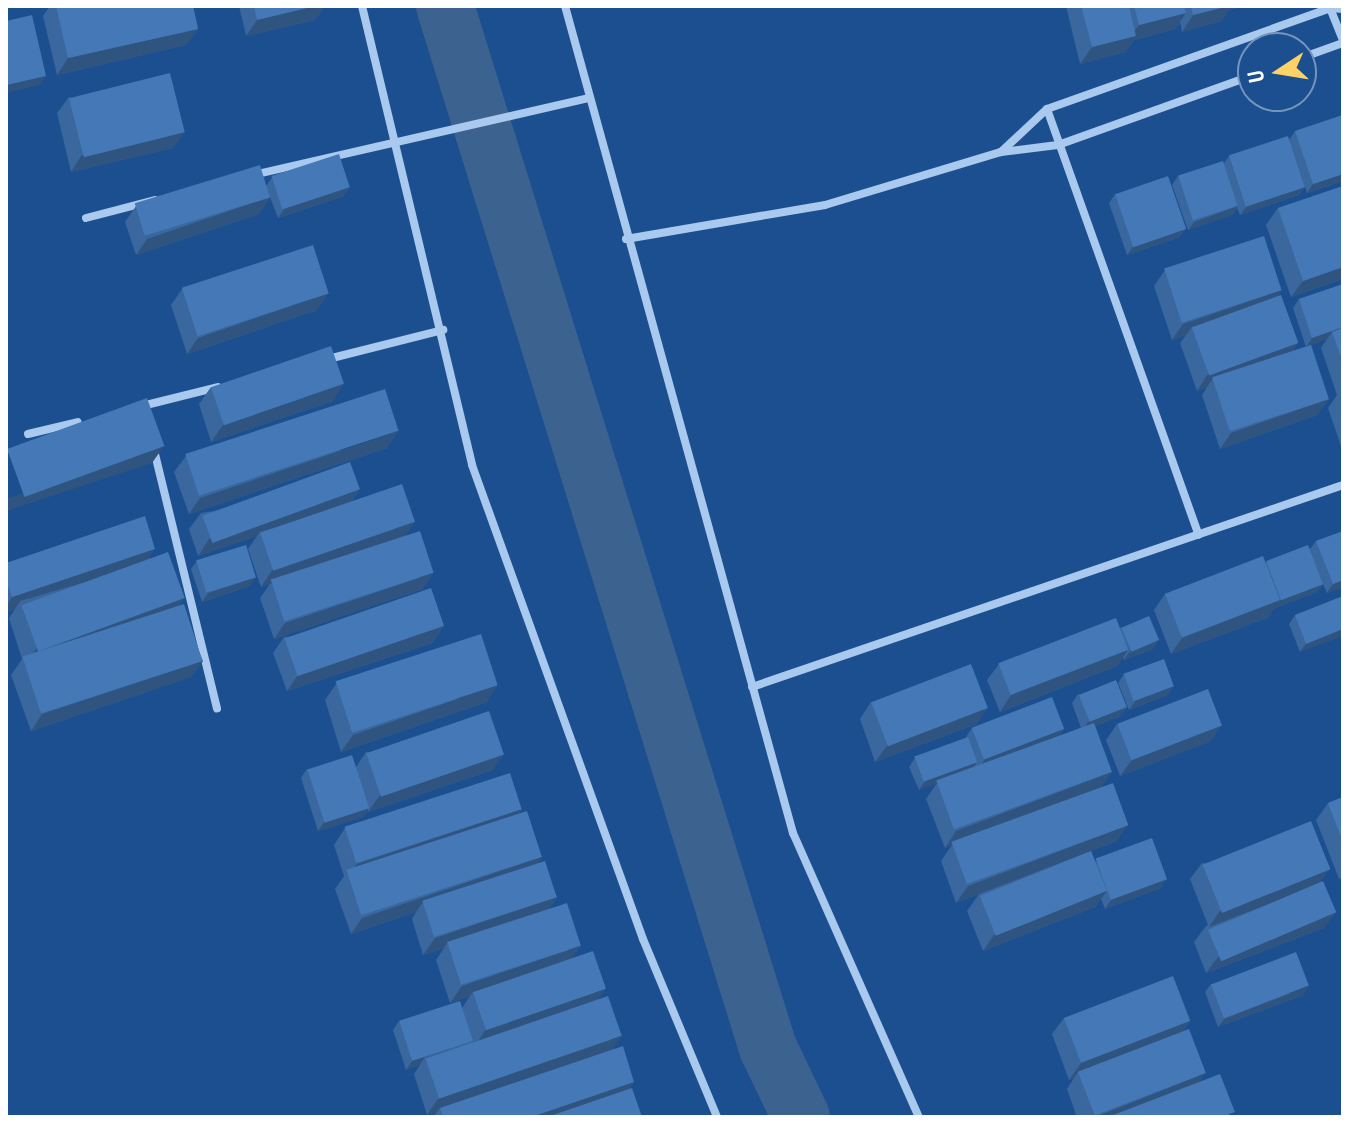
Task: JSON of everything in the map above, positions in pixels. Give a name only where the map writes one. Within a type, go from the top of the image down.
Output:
[{"type":"street","points":[[362,6],[443,330],[472,465],[643,939],[717,1117]]},
{"type":"street","points":[[565,6],[626,239],[802,859],[919,1117]]},
{"type":"street","points":[[1317,52],[1343,42],[1330,8]]},
{"type":"street","points":[[1001,152],[1047,109],[1330,8],[1343,9]]},
{"type":"street","points":[[626,239],[825,205],[1001,152],[1058,145],[1237,81]]},
{"type":"street","points":[[235,179],[588,98]]},
{"type":"street","points":[[1047,109],[1199,535]]},
{"type":"street","points":[[86,218],[176,195]]},
{"type":"street","points":[[308,364],[443,330]]},
{"type":"street","points":[[129,410],[233,383]]},
{"type":"street","points":[[143,406],[147,421]]},
{"type":"street","points":[[28,434],[86,420]]},
{"type":"street","points":[[151,436],[217,708]]},
{"type":"street","points":[[752,687],[1343,485]]},
{"type":"building","points":[[56,6],[193,6],[198,29],[68,58]]},
{"type":"building","points":[[254,6],[315,6],[257,20]]},
{"type":"building","points":[[1081,6],[1129,6],[1136,36],[1092,47]]},
{"type":"building","points":[[1134,6],[1184,6],[1186,13],[1139,25]]},
{"type":"building","points":[[1191,6],[1229,6],[1193,15]]},
{"type":"building","points":[[32,15],[46,76],[7,85],[6,21]]},
{"type":"building","points":[[170,73],[185,132],[84,157],[69,98]]},
{"type":"building","points":[[1343,115],[1343,174],[1313,184],[1295,131]]},
{"type":"building","points":[[1288,136],[1305,187],[1246,207],[1229,155]]},
{"type":"building","points":[[339,154],[350,187],[282,209],[271,176]]},
{"type":"building","points":[[1223,161],[1238,206],[1193,220],[1178,176]]},
{"type":"building","points":[[260,165],[270,198],[145,236],[135,203]]},
{"type":"building","points":[[1168,176],[1186,229],[1133,247],[1115,194]]},
{"type":"building","points":[[1343,186],[1343,267],[1303,281],[1278,208]]},
{"type":"building","points":[[1264,236],[1282,290],[1182,323],[1164,268]]},
{"type":"building","points":[[313,245],[329,294],[198,336],[182,288]]},
{"type":"building","points":[[1343,284],[1343,327],[1312,338],[1299,299]]},
{"type":"building","points":[[1281,295],[1298,343],[1209,375],[1192,327]]},
{"type":"building","points":[[1343,328],[1343,362],[1332,332]]},
{"type":"building","points":[[1311,345],[1329,399],[1230,431],[1212,377]]},
{"type":"building","points":[[331,346],[344,384],[224,425],[211,387]]},
{"type":"building","points":[[385,389],[399,431],[199,496],[185,454]]},
{"type":"building","points":[[147,398],[164,446],[24,497],[7,449]]},
{"type":"building","points":[[350,462],[360,489],[212,543],[202,516]]},
{"type":"building","points":[[402,484],[415,522],[273,571],[260,533]]},
{"type":"building","points":[[145,516],[155,549],[12,597],[6,580],[6,563]]},
{"type":"building","points":[[420,531],[434,573],[284,621],[271,580]]},
{"type":"building","points":[[1343,531],[1343,580],[1333,584],[1316,541]]},
{"type":"building","points":[[246,545],[256,578],[206,593],[196,560]]},
{"type":"building","points":[[1308,545],[1323,584],[1281,600],[1266,561]]},
{"type":"building","points":[[168,552],[185,598],[38,651],[21,605]]},
{"type":"building","points":[[1263,556],[1280,600],[1182,638],[1165,594]]},
{"type":"building","points":[[431,588],[444,626],[297,676],[284,638]]},
{"type":"building","points":[[1343,596],[1343,629],[1306,644],[1295,615]]},
{"type":"building","points":[[184,604],[203,661],[41,714],[22,657]]},
{"type":"building","points":[[1149,616],[1159,640],[1132,652],[1121,628]]},
{"type":"building","points":[[1116,618],[1128,650],[1011,695],[998,663]]},
{"type":"building","points":[[481,634],[498,685],[352,733],[335,681]]},
{"type":"building","points":[[1164,659],[1174,686],[1134,701],[1124,674]]},
{"type":"building","points":[[971,664],[988,708],[888,746],[871,702]]},
{"type":"building","points":[[1116,680],[1127,707],[1090,722],[1079,695]]},
{"type":"building","points":[[1208,689],[1222,725],[1131,760],[1117,724]]},
{"type":"building","points":[[1052,697],[1064,729],[984,760],[972,728]]},
{"type":"building","points":[[489,711],[504,754],[381,797],[366,753]]},
{"type":"building","points":[[1094,723],[1112,772],[954,829],[936,780]]},
{"type":"building","points":[[968,737],[977,762],[924,782],[914,756]]},
{"type":"building","points":[[352,755],[369,808],[325,823],[307,770]]},
{"type":"building","points":[[510,773],[522,809],[356,863],[345,827]]},
{"type":"building","points":[[1113,783],[1128,825],[967,884],[951,842]]},
{"type":"building","points":[[1343,797],[1343,842],[1328,803]]},
{"type":"building","points":[[527,811],[542,857],[361,915],[346,870]]},
{"type":"building","points":[[1311,821],[1330,869],[1222,913],[1203,865]]},
{"type":"building","points":[[1152,838],[1167,879],[1111,900],[1096,859]]},
{"type":"building","points":[[1091,851],[1107,891],[996,936],[980,896]]},
{"type":"building","points":[[545,861],[557,897],[434,937],[422,901]]},
{"type":"building","points":[[1323,881],[1336,912],[1221,961],[1208,930]]},
{"type":"building","points":[[567,903],[581,946],[461,985],[447,942]]},
{"type":"building","points":[[593,951],[606,989],[486,1030],[473,992]]},
{"type":"building","points":[[1296,952],[1309,986],[1224,1018],[1211,985]]},
{"type":"building","points":[[1173,976],[1190,1021],[1081,1063],[1064,1018]]},
{"type":"building","points":[[608,996],[622,1036],[439,1099],[426,1059]]},
{"type":"building","points":[[460,1001],[473,1041],[412,1061],[399,1021]]},
{"type":"building","points":[[1189,1029],[1206,1073],[1095,1116],[1078,1072]]},
{"type":"building","points":[[623,1046],[634,1082],[531,1117],[443,1117],[440,1108]]},
{"type":"building","points":[[1220,1074],[1235,1112],[1221,1117],[1108,1117]]},
{"type":"building","points":[[632,1088],[642,1117],[547,1117]]},
{"type":"waterway","points":[[445,6],[768,1048],[801,1117]]}]
